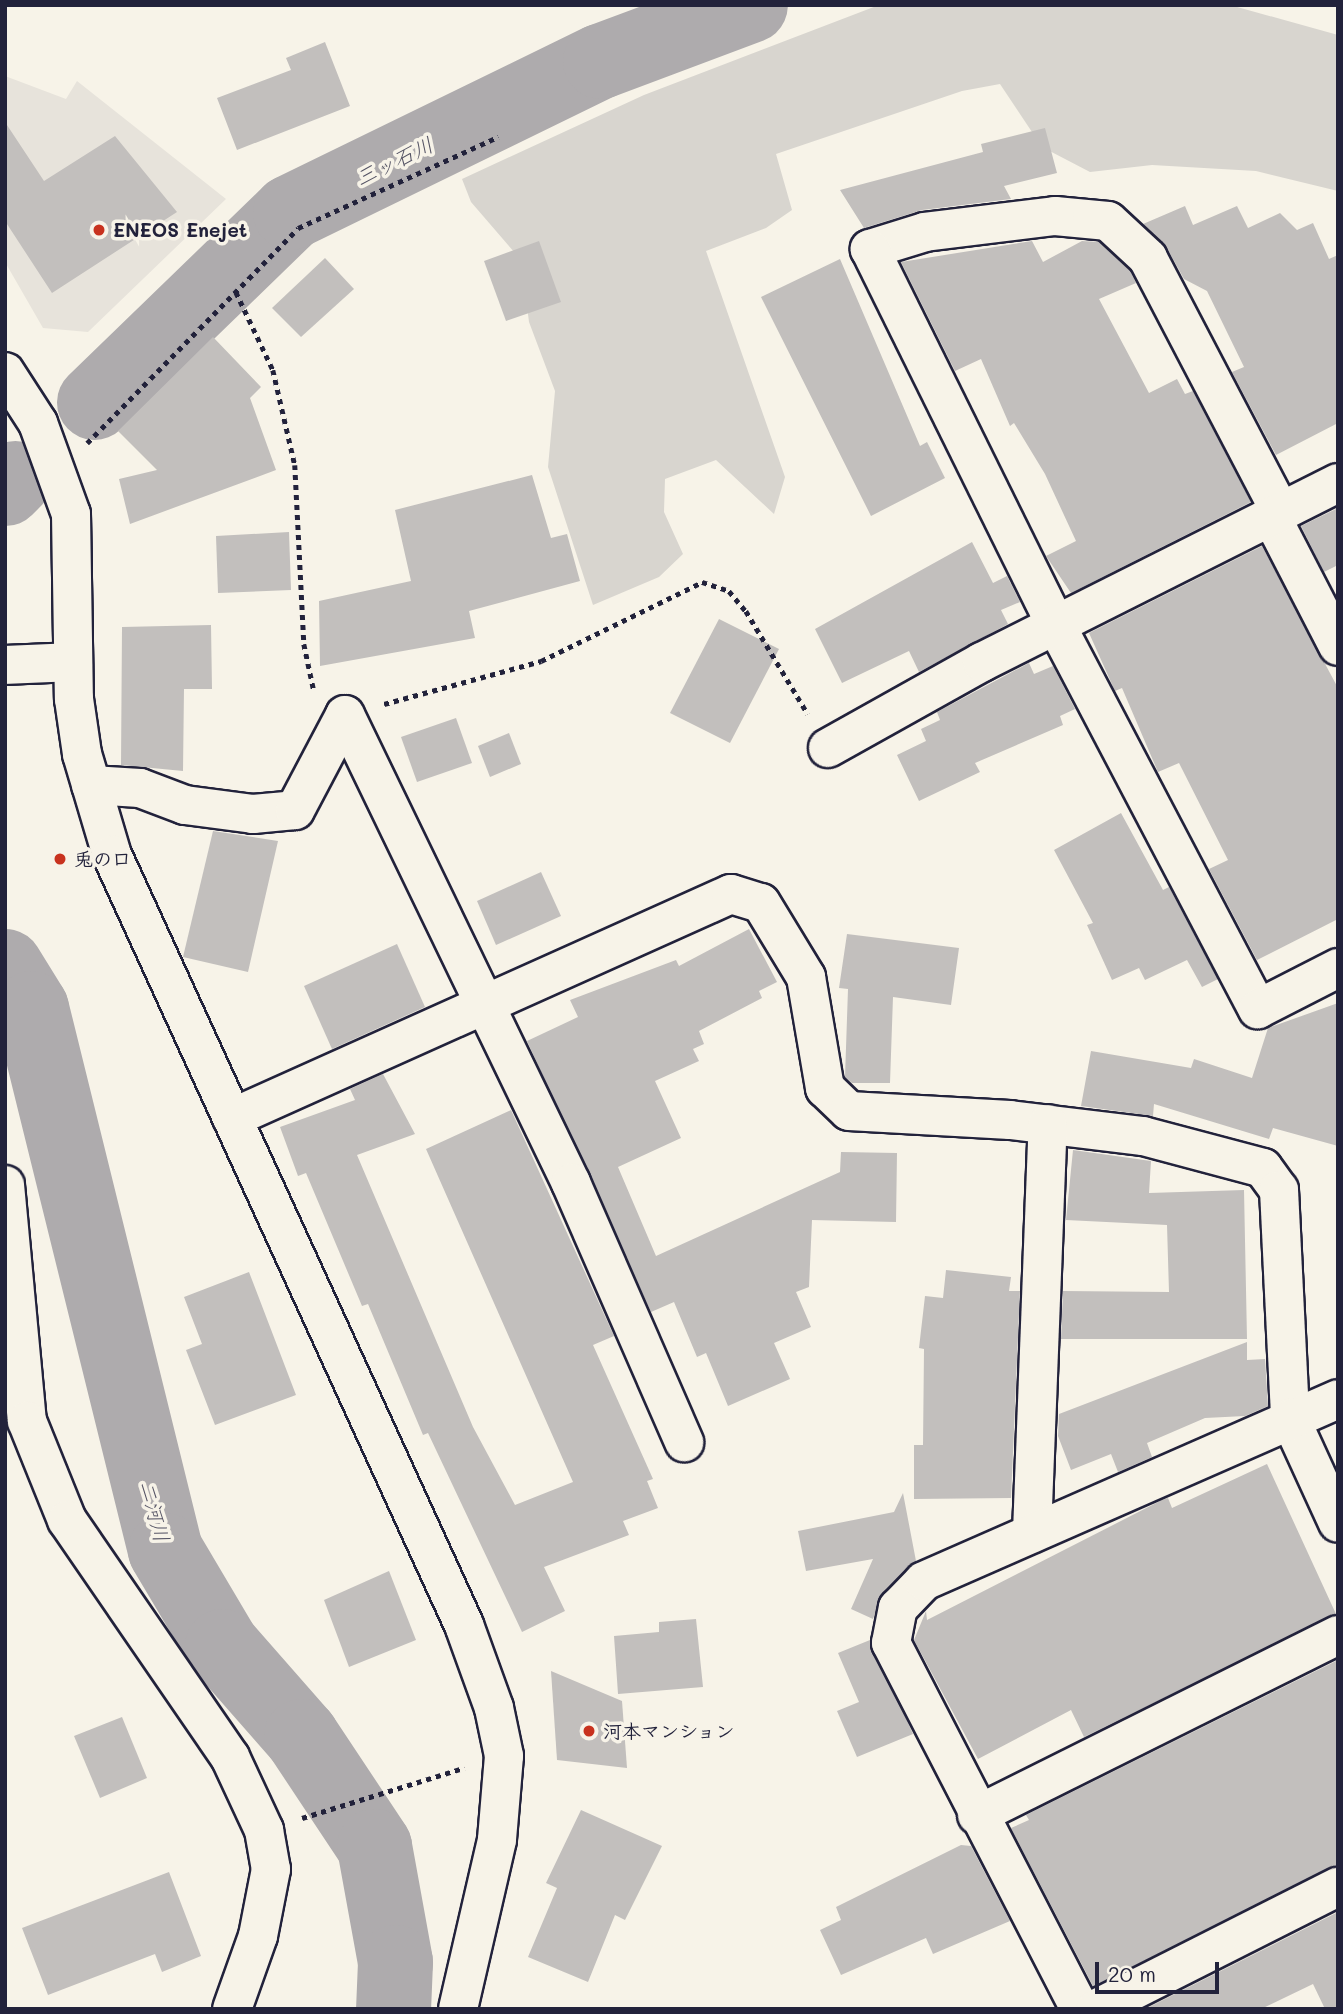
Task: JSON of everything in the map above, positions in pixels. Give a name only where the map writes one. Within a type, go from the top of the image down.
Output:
[{"type":"street","points":[[1338,646],[1275,513],[1147,258],[1108,222],[1055,216],[925,232],[870,249],[1056,625],[1258,1009],[1338,968]]},
{"type":"street","points":[[5,372],[38,423],[58,468],[71,514],[73,662],[91,785],[112,855],[464,1625],[494,1708],[504,1756],[497,1840],[458,2009]]},
{"type":"street","points":[[828,748],[1056,625],[1338,483]]},
{"type":"street","points":[[20,665],[73,662]]},
{"type":"street","points":[[91,785],[140,788],[185,805],[253,814],[295,810],[345,715]]},
{"type":"street","points":[[345,715],[488,1007],[684,1442]]},
{"type":"street","points":[[232,1118],[488,1007],[731,894],[761,903],[806,978],[825,1088],[849,1111],[1048,1124],[1143,1136],[1263,1168],[1279,1190],[1290,1418],[1338,1523]]},
{"type":"street","points":[[1032,1534],[1048,1124]]},
{"type":"street","points":[[5,1185],[27,1421],[67,1520],[230,1757],[264,1830],[271,1869],[258,1936],[232,2009]]},
{"type":"street","points":[[1080,2009],[977,1815],[891,1643],[898,1608],[924,1581],[1338,1399]]},
{"type":"street","points":[[977,1815],[1338,1635]]},
{"type":"street","points":[[1096,2009],[1338,1887]]},
{"type":"path","points":[[58,468],[298,228],[498,138]]},
{"type":"path","points":[[236,292],[273,370],[295,465],[304,644],[316,699],[345,715],[541,661],[702,582],[729,591],[746,611],[828,748]]},
{"type":"path","points":[[289,1823],[466,1768]]},
{"type":"shaded area","points":[[879,5],[1230,5],[1338,35],[1338,191],[1256,171],[1152,165],[1090,172],[1042,147],[1000,84],[962,91],[776,154],[792,210],[766,228],[706,251],[785,477],[774,514],[716,460],[665,479],[664,512],[683,554],[659,577],[593,605],[548,467],[555,391],[529,322],[521,260],[471,202],[462,179],[644,95]]},
{"type":"shaded area","name":"ENEOS Enejet","points":[[5,76],[66,99],[77,81],[226,199],[88,332],[43,328],[5,262]]},
{"type":"building","points":[[325,42],[350,106],[237,150],[217,98],[291,70],[286,58]]},
{"type":"building","points":[[5,122],[44,181],[115,136],[177,212],[52,293],[5,221]]},
{"type":"building","points":[[1045,128],[1057,173],[1004,186],[1011,199],[922,210],[864,228],[840,190],[983,152],[981,144]]},
{"type":"building","points":[[1185,206],[1193,225],[1237,206],[1248,228],[1280,213],[1297,230],[1313,223],[1329,259],[1338,255],[1338,423],[1276,455],[1232,372],[1244,367],[1207,291],[1184,279],[1167,248],[1143,224]]},
{"type":"building","points":[[539,241],[561,302],[506,321],[484,261]]},
{"type":"building","points":[[1032,241],[1043,262],[1082,241],[1099,242],[1130,271],[1136,283],[1099,299],[1149,393],[1177,379],[1185,394],[1193,391],[1251,502],[1071,593],[1046,556],[1076,541],[1045,474],[1014,423],[1010,426],[981,359],[955,371],[901,262]]},
{"type":"building","points":[[325,258],[354,289],[301,337],[272,308]]},
{"type":"building","points":[[840,259],[920,446],[927,442],[945,478],[871,516],[761,297]]},
{"type":"building","points":[[213,337],[261,387],[250,398],[276,470],[130,524],[119,479],[157,470],[118,431]]},
{"type":"building","points":[[532,475],[551,538],[567,534],[580,581],[469,611],[475,638],[320,666],[319,601],[411,581],[395,510]]},
{"type":"building","points":[[1338,508],[1338,565],[1324,572],[1301,526]]},
{"type":"building","points":[[289,532],[291,590],[218,593],[216,536]]},
{"type":"building","points":[[972,542],[993,583],[1007,576],[1020,602],[1001,610],[1008,624],[919,672],[909,651],[842,683],[815,629]]},
{"type":"building","points":[[1262,546],[1338,688],[1338,919],[1257,960],[1209,869],[1228,860],[1179,763],[1158,772],[1122,688],[1115,691],[1089,633]]},
{"type":"building","points":[[719,619],[779,649],[730,743],[670,713]]},
{"type":"building","points":[[211,625],[212,689],[184,689],[183,771],[121,765],[122,627]]},
{"type":"building","points":[[1029,663],[1034,674],[1053,666],[1075,709],[1060,716],[1063,725],[975,763],[980,772],[919,801],[897,755],[926,741],[921,729],[940,720],[937,712]]},
{"type":"building","points":[[456,718],[472,763],[417,782],[401,737]]},
{"type":"building","points":[[509,733],[521,764],[490,777],[478,746]]},
{"type":"building","points":[[1121,813],[1163,890],[1169,887],[1218,979],[1202,987],[1187,960],[1145,980],[1139,968],[1112,980],[1087,925],[1093,923],[1054,850]]},
{"type":"building","points":[[213,831],[278,841],[248,972],[183,957]]},
{"type":"building","points":[[541,872],[561,916],[496,945],[477,901]]},
{"type":"building","points":[[749,929],[777,982],[759,991],[762,998],[699,1031],[704,1044],[693,1049],[699,1061],[655,1081],[681,1138],[618,1167],[656,1256],[840,1172],[841,1152],[897,1153],[896,1222],[812,1220],[809,1287],[796,1292],[811,1327],[774,1343],[790,1379],[728,1406],[706,1353],[697,1357],[674,1302],[651,1312],[527,1041],[578,1017],[570,1000],[676,960],[679,966]]},
{"type":"building","points":[[847,934],[959,948],[951,1005],[893,997],[890,1083],[852,1083],[845,1077],[848,989],[839,988]]},
{"type":"building","points":[[397,944],[425,1007],[332,1049],[304,986]]},
{"type":"building","points":[[1338,1003],[1338,1146],[1273,1128],[1269,1139],[1154,1104],[1153,1116],[1081,1106],[1091,1051],[1191,1068],[1194,1059],[1252,1078],[1268,1028]]},
{"type":"building","points":[[383,1074],[415,1134],[357,1155],[473,1427],[515,1505],[573,1482],[426,1149],[511,1110],[614,1336],[593,1345],[653,1479],[647,1481],[658,1508],[623,1521],[629,1535],[544,1567],[565,1611],[522,1632],[428,1433],[423,1435],[368,1304],[362,1306],[306,1173],[298,1176],[280,1127],[355,1100],[350,1089]]},
{"type":"building","points":[[1073,1150],[1151,1161],[1149,1193],[1244,1190],[1247,1339],[1061,1339],[1063,1291],[1169,1292],[1167,1225],[1066,1220]]},
{"type":"building","points":[[946,1270],[1011,1277],[1009,1291],[1020,1291],[1011,1498],[914,1499],[914,1445],[923,1445],[924,1349],[919,1348],[925,1296],[943,1298]]},
{"type":"building","points":[[249,1272],[296,1395],[215,1425],[186,1350],[202,1344],[184,1297]]},
{"type":"building","points":[[1247,1342],[1247,1360],[1265,1359],[1268,1406],[1245,1416],[1205,1418],[1147,1443],[1152,1457],[1118,1472],[1111,1454],[1071,1470],[1058,1436],[1059,1414]]},
{"type":"building","points":[[1267,1464],[1336,1614],[1084,1737],[1071,1710],[978,1759],[914,1640],[926,1611],[927,1620],[1162,1500],[1168,1498],[1172,1508]]},
{"type":"building","points":[[903,1493],[916,1561],[882,1593],[873,1619],[851,1609],[873,1559],[806,1571],[798,1531],[894,1512]]},
{"type":"building","points":[[389,1571],[416,1640],[349,1667],[324,1600]]},
{"type":"building","points":[[696,1619],[703,1687],[618,1694],[614,1636],[659,1632],[659,1622]]},
{"type":"building","points":[[870,1640],[913,1734],[857,1757],[837,1711],[859,1702],[838,1653]]},
{"type":"building","points":[[1338,1660],[1338,1865],[1093,1986],[1011,1828],[1029,1820],[1026,1815]]},
{"type":"building","name":"河本マンション","points":[[551,1671],[622,1701],[627,1768],[557,1760]]},
{"type":"building","points":[[122,1717],[147,1778],[100,1798],[74,1736]]},
{"type":"building","points":[[581,1810],[662,1846],[625,1920],[615,1915],[588,1982],[528,1957],[557,1888],[546,1883]]},
{"type":"building","points":[[961,1845],[971,1846],[1010,1921],[933,1954],[926,1938],[841,1975],[820,1930],[841,1920],[836,1907]]},
{"type":"building","points":[[169,1872],[201,1956],[162,1972],[155,1954],[48,1995],[22,1928]]},
{"type":"building","points":[[1338,1912],[1338,2009],[1325,2009],[1313,1984],[1261,2009],[1145,2009]]},
{"type":"waterway","name":"三ッ石川","points":[[94,402],[290,212],[600,61],[750,5]]},
{"type":"waterway","name":"三ッ石川","points":[[5,488],[15,478]]},
{"type":"waterway","name":"二河川","points":[[5,966],[31,1008],[165,1550],[222,1646],[301,1736],[374,1846],[395,1962],[393,2009]]},
{"type":"place","name":"ENEOS Enejet","points":[[99,230]]},
{"type":"place","name":"兎の口","points":[[60,859]]},
{"type":"place","name":"河本マンション","points":[[589,1731]]}]
